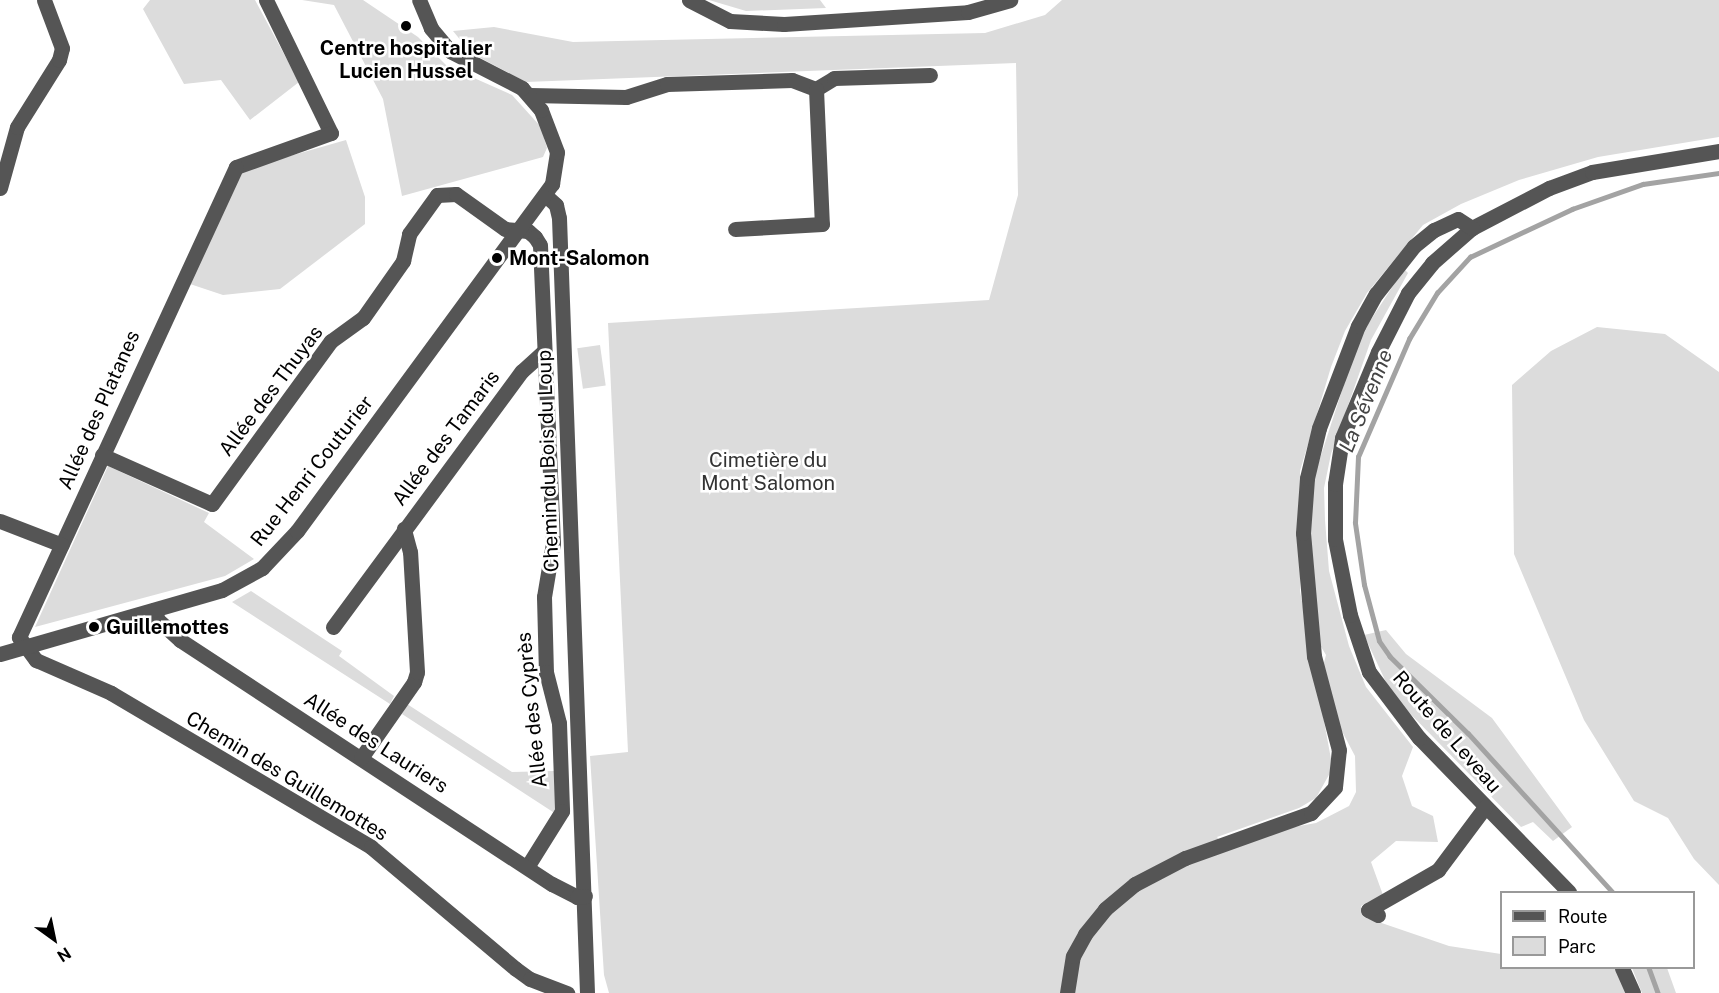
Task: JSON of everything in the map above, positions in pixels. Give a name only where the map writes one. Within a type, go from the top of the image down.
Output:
[{"type":"street","points":[[0,188],[17,127],[59,60],[62,48],[44,0]]},
{"type":"street","name":"Allée des Platanes","points":[[23,646],[19,637],[221,191],[236,167],[331,133],[266,0]]},
{"type":"street","points":[[419,0],[431,28],[450,51],[530,95],[626,97],[667,84],[792,80],[816,89]]},
{"type":"street","points":[[689,0],[730,21],[784,24],[968,12],[1010,0]]},
{"type":"street","points":[[816,89],[834,78],[930,75]]},
{"type":"street","points":[[735,229],[822,224],[816,89]]},
{"type":"street","points":[[530,95],[549,126],[557,152],[556,174],[545,195]]},
{"type":"street","name":"Route de Leveau","points":[[1568,891],[1393,709],[1369,672],[1340,570],[1334,507],[1342,438],[1378,352],[1419,277],[1472,228],[1549,188],[1592,172],[1719,151]]},
{"type":"street","name":"Allée des Thuyas","points":[[102,454],[212,504],[331,341],[363,318],[404,261],[410,234],[437,195],[456,194],[505,229],[518,230]]},
{"type":"street","name":"Rue Henri Couturier","points":[[23,646],[154,610],[245,579],[281,551],[545,195]]},
{"type":"street","name":"Chemin du Bois du Loup","points":[[545,195],[556,205],[559,218],[587,993]]},
{"type":"street","points":[[1066,993],[1073,956],[1085,934],[1105,909],[1135,884],[1185,858],[1311,813],[1335,787],[1339,750],[1314,656],[1303,533],[1307,478],[1319,428],[1358,326],[1376,294],[1414,246],[1434,230],[1458,219],[1472,228]]},
{"type":"street","name":"Allée des Cyprès","points":[[518,230],[531,233],[540,245],[553,543],[544,597],[546,672],[559,723],[562,811],[527,867]]},
{"type":"street","name":"Allée des Tamaris","points":[[361,759],[414,682],[417,672],[410,552],[404,529],[522,371],[544,351]]},
{"type":"street","points":[[0,521],[62,545]]},
{"type":"street","points":[[333,627],[404,529]]},
{"type":"street","name":"Allée des Lauriers","points":[[154,610],[158,620],[180,640],[527,867],[577,897],[585,896]]},
{"type":"street","points":[[0,654],[23,646]]},
{"type":"street","name":"Chemin des Guillemottes","points":[[23,646],[36,660],[111,693],[371,846],[516,969],[530,979],[567,993]]},
{"type":"street","points":[[1378,915],[1368,910],[1438,870],[1485,807]]},
{"type":"street","points":[[1622,969],[1633,993]]},
{"type":"green space","points":[[150,0],[255,0],[299,82],[250,120],[221,80],[184,84],[143,9]]},
{"type":"green space","points":[[302,0],[363,0],[418,37],[447,66],[512,95],[541,127],[547,148],[543,157],[402,196],[383,99],[334,5]]},
{"type":"green space","points":[[709,0],[820,0],[826,8],[746,11]]},
{"type":"green space","name":"Cimetière du Mont Salomon","points":[[1062,0],[1719,0],[1719,137],[1598,157],[1519,180],[1461,204],[1423,225],[1367,293],[1345,331],[1331,367],[1300,471],[1300,591],[1331,759],[1330,773],[1316,798],[1299,808],[1217,837],[1225,847],[1271,831],[1316,823],[1349,806],[1356,792],[1355,756],[1335,718],[1322,670],[1326,655],[1320,645],[1308,546],[1313,480],[1359,338],[1404,269],[1408,273],[1371,340],[1331,454],[1324,488],[1325,520],[1329,571],[1349,646],[1366,687],[1413,747],[1402,776],[1412,806],[1433,816],[1438,842],[1396,841],[1371,862],[1383,895],[1361,906],[1364,917],[1449,946],[1500,954],[1500,969],[1615,969],[1626,993],[609,993],[604,975],[590,756],[628,752],[608,323],[989,300],[1018,195],[1016,63],[526,82],[471,53],[453,31],[494,27],[573,42],[985,33],[1045,15]]},
{"type":"green space","points":[[346,140],[365,197],[365,224],[280,289],[223,295],[190,284],[241,170]]},
{"type":"green space","points":[[1597,327],[1665,334],[1719,372],[1719,885],[1694,859],[1668,818],[1634,801],[1584,720],[1514,554],[1512,385],[1551,351]]},
{"type":"green space","points":[[600,345],[606,386],[583,389],[577,348]]},
{"type":"green space","points":[[108,466],[209,513],[204,522],[254,559],[225,576],[35,627]]},
{"type":"green space","points":[[251,591],[342,651],[339,656],[394,696],[390,704],[232,602]]},
{"type":"green space","points":[[1386,630],[1406,654],[1492,718],[1572,827],[1553,841],[1533,822],[1521,827],[1392,695],[1364,635]]},
{"type":"green space","points":[[407,704],[512,772],[554,771],[556,809],[553,812],[402,714]]},
{"type":"green space","points":[[1632,969],[1667,969],[1676,993],[1642,993]]},
{"type":"waterway","name":"La Sévenne","points":[[1611,891],[1468,734],[1390,657],[1379,641],[1364,585],[1355,523],[1358,457],[1409,339],[1437,293],[1470,257],[1572,209],[1643,184],[1719,173]]},
{"type":"waterway","name":"La Sévenne","points":[[1649,969],[1658,993]]},
{"type":"place","name":"Centre hospitalier Lucien Hussel","points":[[406,26]]},
{"type":"place","name":"Mont-Salomon","points":[[497,258]]},
{"type":"place","name":"Guillemottes","points":[[94,627]]}]
